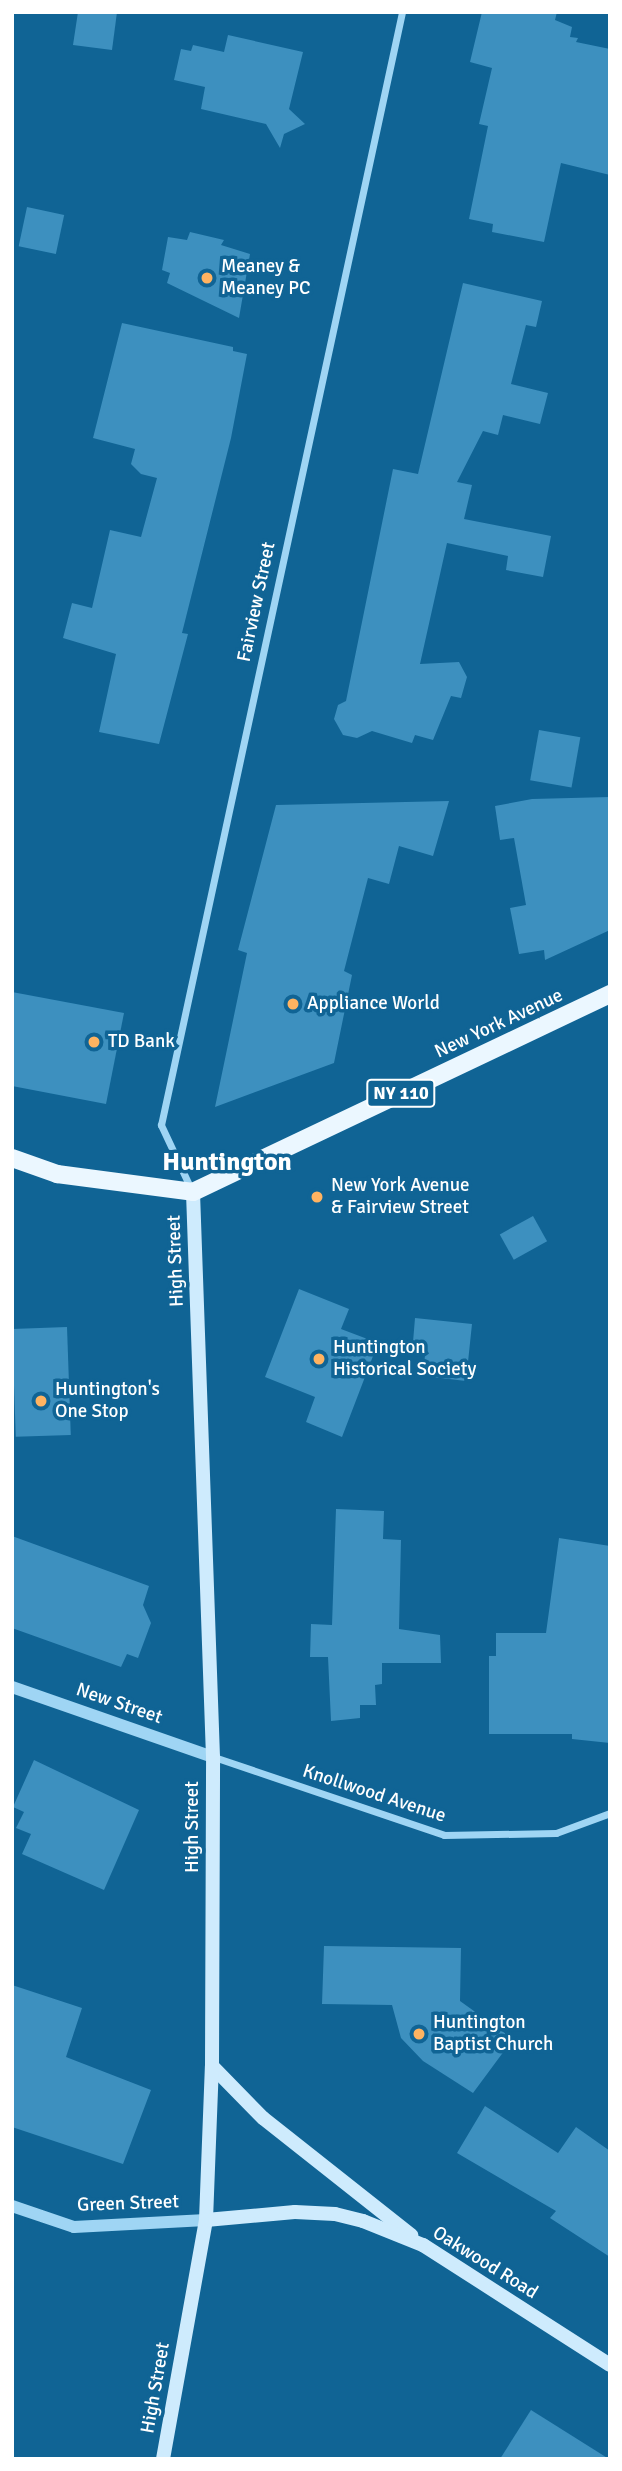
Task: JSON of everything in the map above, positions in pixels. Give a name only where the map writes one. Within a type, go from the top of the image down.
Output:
[{"type":"main road","name":"New York Avenue","points":[[193,1192],[610,994]]},
{"type":"main road","points":[[12,1158],[57,1174],[193,1192]]},
{"type":"main road","name":"High Street","points":[[163,2459],[206,2220],[212,2066],[213,1757],[193,1192]]},
{"type":"main road","points":[[212,2066],[263,2118],[423,2245]]},
{"type":"main road","name":"Oakwood Road","points":[[206,2220],[295,2212],[335,2214],[423,2245],[610,2364]]},
{"type":"street","name":"Fairview Street","points":[[193,1192],[161,1125],[402,12]]},
{"type":"street","name":"New Street","points":[[12,1687],[213,1757]]},
{"type":"street","name":"Knollwood Avenue","points":[[213,1757],[444,1835],[556,1833],[610,1813]]},
{"type":"street","name":"Green Street","points":[[12,2206],[74,2227],[206,2220]]},
{"type":"building","points":[[78,12],[117,12],[112,50],[73,45]]},
{"type":"building","points":[[482,12],[557,12],[555,20],[572,27],[570,37],[578,38],[576,42],[610,49],[610,175],[561,163],[544,242],[492,232],[493,224],[469,219],[488,126],[479,124],[492,68],[470,62]]},
{"type":"building","points":[[228,35],[303,52],[289,109],[305,124],[284,134],[280,148],[266,124],[201,109],[205,87],[174,80],[181,49],[191,51],[193,45],[224,52]]},
{"type":"building","points":[[27,207],[64,215],[56,254],[19,246]]},
{"type":"building","name":"Meaney & Meaney PC","points":[[190,232],[224,240],[221,245],[250,254],[239,318],[167,283],[170,273],[162,270],[168,237],[187,240]]},
{"type":"building","points":[[463,283],[542,301],[536,327],[526,325],[511,384],[548,393],[540,424],[503,415],[498,435],[483,431],[457,482],[472,485],[464,519],[551,536],[543,577],[506,570],[508,556],[447,543],[420,664],[459,662],[467,677],[461,698],[451,696],[433,740],[415,735],[412,743],[372,731],[357,738],[343,735],[334,719],[338,705],[346,701],[393,469],[418,474]]},
{"type":"building","points":[[122,323],[233,347],[233,351],[247,354],[231,438],[182,633],[188,634],[159,744],[99,732],[116,654],[63,638],[72,603],[92,608],[110,530],[141,537],[157,478],[141,474],[131,464],[135,449],[93,438]]},
{"type":"building","points":[[539,730],[580,737],[572,788],[530,780]]},
{"type":"building","points":[[610,797],[610,930],[545,960],[544,950],[519,954],[510,908],[526,905],[514,838],[500,840],[495,806],[532,799]]},
{"type":"building","points":[[449,801],[433,856],[399,846],[389,884],[368,878],[344,971],[352,975],[334,1063],[215,1107],[247,953],[238,950],[276,805]]},
{"type":"building","points":[[12,992],[124,1013],[106,1104],[12,1086]]},
{"type":"building","points":[[533,1216],[547,1241],[514,1260],[500,1234]]},
{"type":"building","name":"Huntington Historical Society","points":[[299,1289],[349,1309],[341,1329],[378,1343],[342,1437],[306,1422],[315,1397],[265,1377]]},
{"type":"building","points":[[415,1318],[472,1324],[466,1381],[432,1377],[434,1366],[424,1365],[425,1355],[412,1354]]},
{"type":"building","name":"Huntington's One Stop","points":[[67,1327],[71,1435],[16,1437],[12,1329]]},
{"type":"building","points":[[336,1509],[384,1511],[383,1539],[401,1540],[399,1629],[440,1635],[441,1663],[382,1663],[382,1684],[375,1685],[376,1705],[360,1705],[360,1718],[331,1721],[328,1657],[310,1657],[311,1624],[332,1625]]},
{"type":"building","points":[[12,1536],[149,1586],[143,1605],[151,1623],[138,1658],[127,1654],[121,1667],[12,1628]]},
{"type":"building","points":[[559,1538],[610,1546],[610,1743],[572,1739],[572,1734],[489,1734],[489,1656],[496,1656],[496,1633],[546,1633]]},
{"type":"building","points":[[34,1760],[139,1810],[104,1890],[22,1854],[31,1834],[16,1828],[24,1812],[13,1807]]},
{"type":"building","points":[[324,1946],[461,1948],[460,2001],[513,2039],[473,2093],[423,2061],[401,2038],[392,2005],[322,2004]]},
{"type":"building","points":[[12,1985],[82,2008],[66,2057],[151,2090],[123,2164],[12,2127]]},
{"type":"building","points":[[485,2106],[558,2153],[576,2127],[610,2151],[610,2257],[550,2218],[556,2211],[457,2153]]},
{"type":"building","points":[[531,2410],[609,2459],[500,2459]]},
{"type":"place","name":"Meaney & Meaney PC","points":[[207,278]]},
{"type":"place","name":"Appliance World","points":[[293,1004]]},
{"type":"place","name":"TD Bank","points":[[94,1042]]},
{"type":"place","name":"New York Avenue & Fairview Street","points":[[317,1197]]},
{"type":"place","name":"Huntington Historical Society","points":[[319,1359]]},
{"type":"place","name":"Huntington's One Stop","points":[[41,1401]]},
{"type":"place","name":"Huntington Baptist Church","points":[[419,2034]]},
{"type":"district","name":"Huntington","points":[[227,1163]]}]
